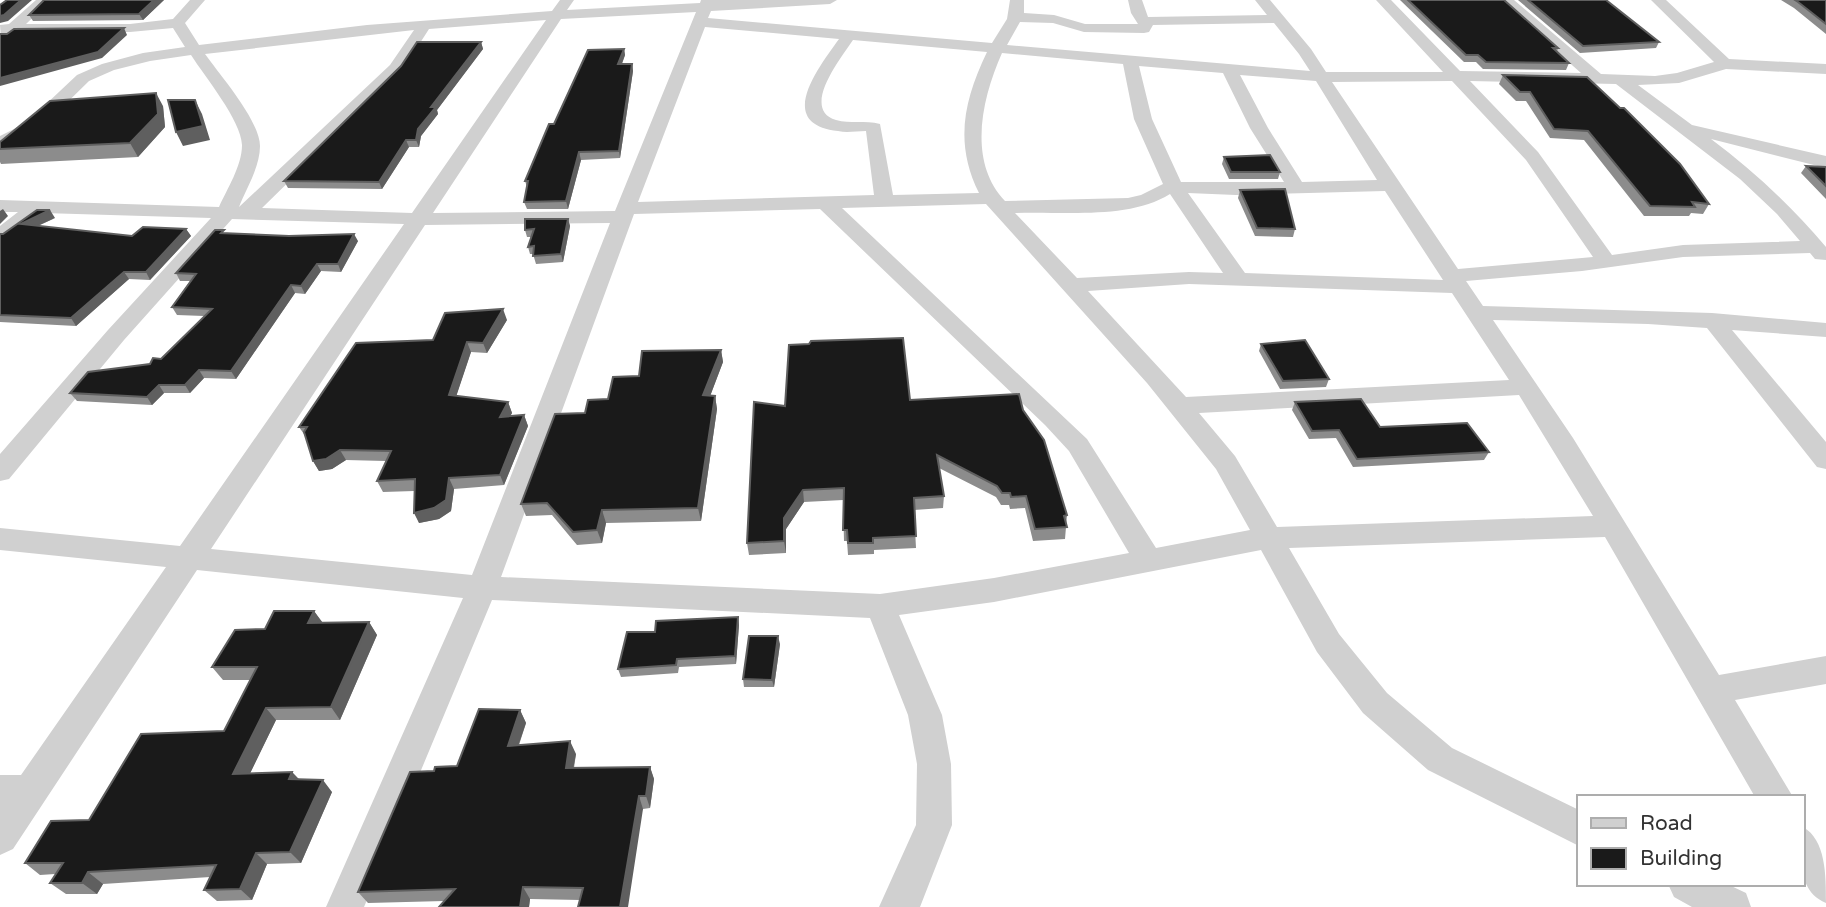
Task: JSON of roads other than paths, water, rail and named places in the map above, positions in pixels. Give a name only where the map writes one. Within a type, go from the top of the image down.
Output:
[{"type":"street","points":[[0,41],[6,29],[44,0]]},
{"type":"street","points":[[6,29],[130,28],[177,23],[198,0]]},
{"type":"street","points":[[0,143],[32,127],[75,85],[95,73],[138,58],[561,7],[703,10],[830,0]]},
{"type":"street","points":[[1017,0],[1018,11],[997,49],[979,94],[973,131],[975,163],[996,202],[1074,285],[1226,463],[1328,643],[1375,703],[1440,759],[1577,828]]},
{"type":"street","points":[[1015,17],[1054,19],[1093,29],[1144,29],[1146,25],[1135,0]]},
{"type":"street","points":[[1262,0],[1306,52],[1349,123],[1526,387],[1614,526],[1774,795]]},
{"type":"street","points":[[1383,0],[1546,173],[1606,261]]},
{"type":"street","points":[[1505,0],[1597,79]]},
{"type":"street","points":[[1658,0],[1725,65]]},
{"type":"street","points":[[0,837],[15,792],[190,558],[421,219],[561,7]]},
{"type":"street","points":[[703,10],[849,35],[1322,77],[1621,80],[1679,78],[1725,65],[1826,69]]},
{"type":"street","points":[[345,907],[482,588],[703,10]]},
{"type":"street","points":[[1143,21],[1278,19]]},
{"type":"street","points":[[1174,21],[1186,40],[1194,66]]},
{"type":"street","points":[[177,23],[246,125],[251,145],[235,214]]},
{"type":"street","points":[[0,472],[116,335],[235,214],[396,68],[425,24]]},
{"type":"street","points":[[849,35],[815,86],[811,100],[818,116],[835,126],[874,128],[884,201]]},
{"type":"street","points":[[1130,61],[1143,119],[1174,187],[1238,279]]},
{"type":"street","points":[[1229,69],[1259,128],[1297,188]]},
{"type":"street","points":[[1621,80],[1747,175],[1784,210],[1821,254]]},
{"type":"street","points":[[1684,127],[1826,162]]},
{"type":"street","points":[[0,206],[421,219],[824,202],[1128,204],[1147,200],[1165,189],[1174,187],[1391,186]]},
{"type":"street","points":[[824,202],[1070,436],[1149,562]]},
{"type":"street","points":[[0,235],[39,207]]},
{"type":"street","points":[[1074,285],[1189,278],[1456,282],[1683,251],[1821,254]]},
{"type":"street","points":[[1477,313],[1712,320],[1826,330]]},
{"type":"street","points":[[1712,320],[1826,460]]},
{"type":"street","points":[[1180,407],[1526,387]]},
{"type":"street","points":[[0,539],[482,588],[880,606],[994,590],[1267,538],[1614,526]]},
{"type":"street","points":[[880,606],[925,715],[934,764],[934,825],[904,899],[898,907]]},
{"type":"street","points":[[1712,690],[1826,670]]},
{"type":"street","points":[[1805,848],[1826,884]]},
{"type":"street","points":[[1691,886],[1732,907]]}]
